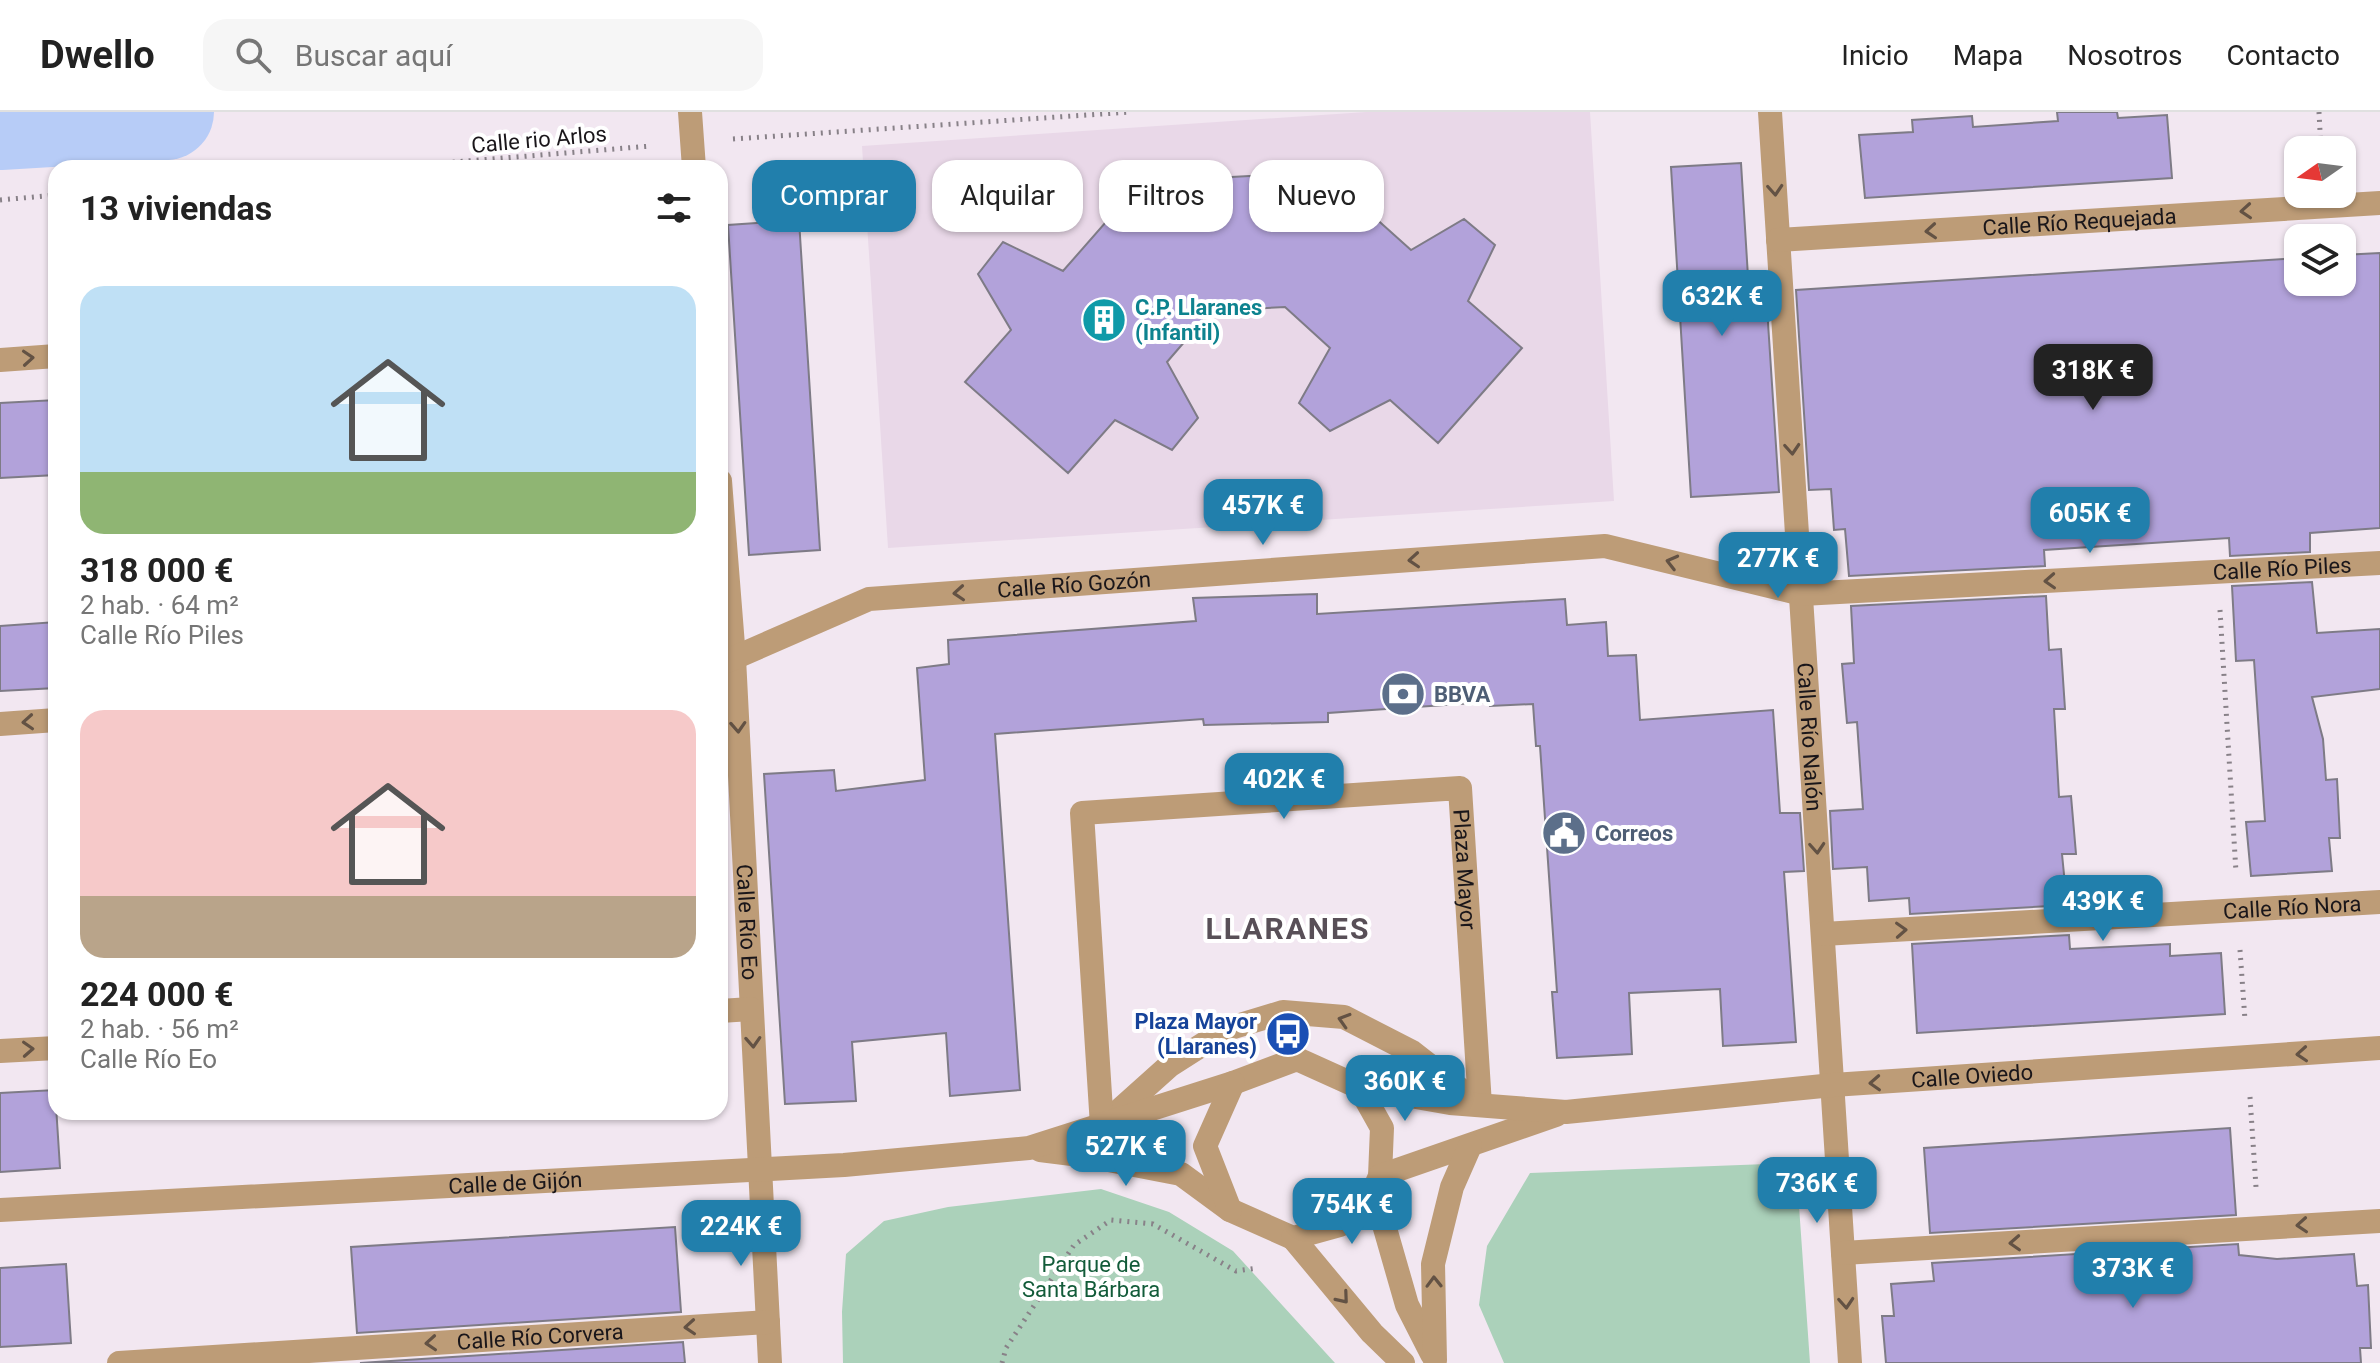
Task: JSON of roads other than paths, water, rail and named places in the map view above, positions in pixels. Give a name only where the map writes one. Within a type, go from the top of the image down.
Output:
[{"type":"street","name":"Calle Río Nalón","points":[[1770,112],[1850,1363]]},
{"type":"street","points":[[691,124],[693,160]]},
{"type":"street","name":"Calle Río Requejada","points":[[1778,240],[2380,203]]},
{"type":"street","points":[[0,360],[48,357]]},
{"type":"street","name":"Calle Río Gozón","points":[[728,661],[869,599],[1605,546],[1802,594]]},
{"type":"street","name":"Calle Río Piles","points":[[1802,594],[2380,563]]},
{"type":"street","name":"Calle Río Eo","points":[[728,676],[751,1009],[770,1363]]},
{"type":"street","points":[[0,724],[48,721]]},
{"type":"street","name":"Plaza Mayor","points":[[1102,1126],[1082,813],[1460,788],[1480,1105]]},
{"type":"street","name":"Calle Río Nora","points":[[1823,934],[2380,902]]},
{"type":"street","points":[[728,1010],[751,1009]]},
{"type":"street","points":[[1102,1126],[1169,1066],[1227,1029],[1283,1012],[1344,1017],[1412,1052],[1480,1105]]},
{"type":"street","points":[[0,1051],[48,1048]]},
{"type":"street","name":"Calle Oviedo","points":[[1359,1087],[1450,1103],[1566,1112],[1833,1085],[2380,1048]]},
{"type":"street","points":[[1403,1363],[1372,1333],[1293,1238],[1230,1210],[1205,1146],[1233,1083],[1297,1059],[1359,1087],[1382,1128],[1377,1183],[1407,1305],[1436,1362]]},
{"type":"street","name":"Calle de Gijón","points":[[0,1210],[844,1165],[1029,1148],[1233,1083]]},
{"type":"street","name":"Calle Oviedo","points":[[1377,1183],[1566,1112]]},
{"type":"street","points":[[1436,1362],[1433,1264],[1452,1187],[1470,1146]]},
{"type":"street","name":"Calle de Gijón","points":[[1029,1148],[1181,1174],[1230,1210]]},
{"type":"street","points":[[1293,1238],[1340,1225],[1377,1183]]},
{"type":"street","points":[[1843,1253],[2380,1221]]},
{"type":"street","name":"Calle Río Corvera","points":[[119,1363],[768,1322]]},
{"type":"waterway","points":[[0,122],[166,112]]},
{"type":"place","name":"C.P. Llaranes (Infantil)","points":[[1104,320]]},
{"type":"place","name":"BBVA","points":[[1403,694]]},
{"type":"place","name":"Correos","points":[[1564,833]]},
{"type":"place","name":"Plaza Mayor (Llaranes)","points":[[1288,1034]]},
{"type":"district","name":"LLARANES","points":[[1288,929]]},
{"type":"park label","name":"Parque de Santa Bárbara","points":[[1091,1276]]}]
